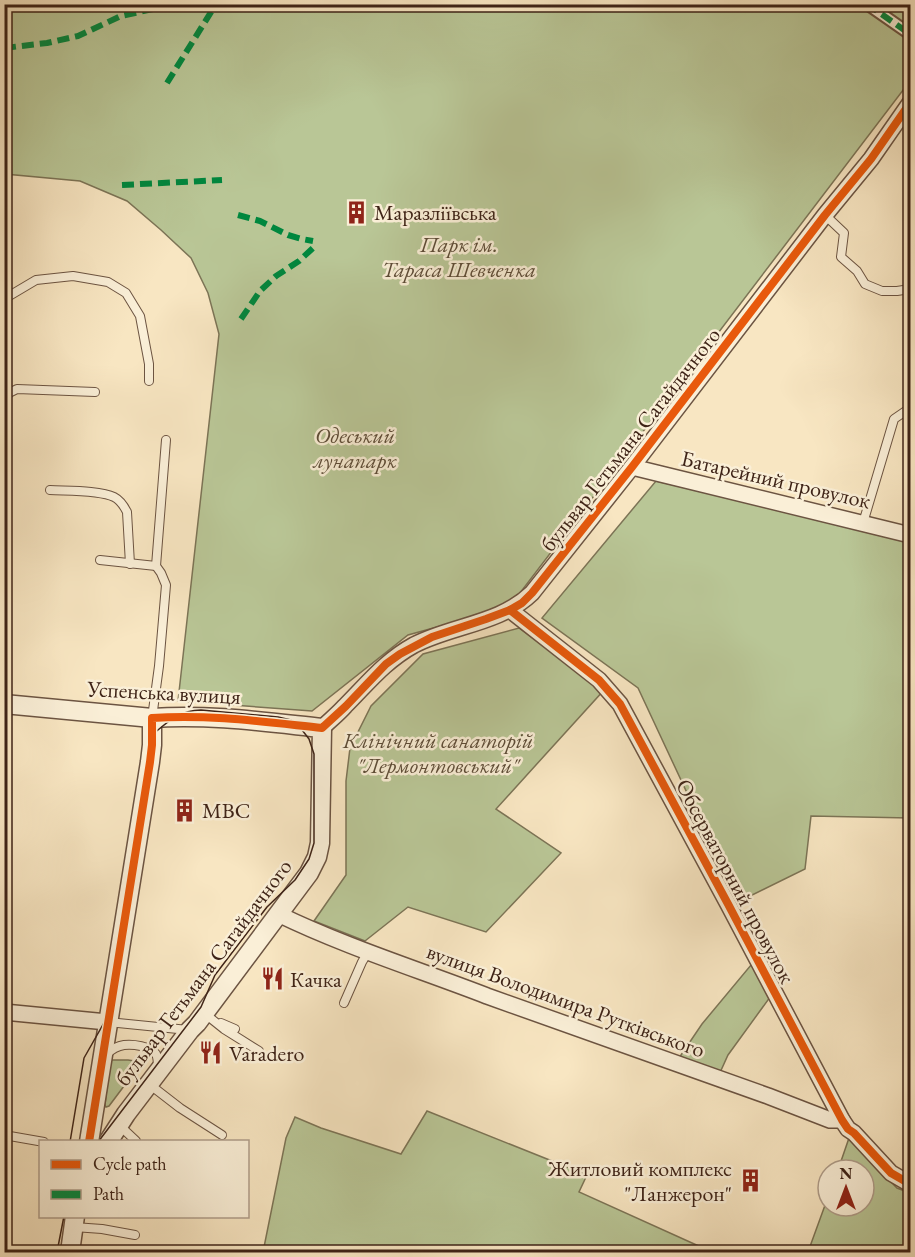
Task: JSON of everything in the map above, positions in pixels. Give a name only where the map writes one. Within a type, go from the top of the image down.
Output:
[{"type":"street","points":[[867,4],[910,34]]},
{"type":"street","name":"бульвар Гетьмана Сагайдачного","points":[[109,1140],[190,1030],[208,1016],[309,873],[317,857],[320,843],[321,728],[386,664],[400,654],[432,637],[510,610],[522,603],[632,467],[825,215],[871,159],[910,103]]},
{"type":"street","name":"Батарейний провулок","points":[[632,467],[910,534]]},
{"type":"street","name":"Обсерваторний провулок","points":[[510,610],[599,680],[620,704],[842,1120],[891,1173],[910,1184]]},
{"type":"street","name":"Успенська вулиця","points":[[4,704],[152,726],[174,716],[321,728]]},
{"type":"street","points":[[89,1140],[142,814],[152,726]]},
{"type":"street","name":"вулиця Володимира Рутківського","points":[[278,914],[304,927],[498,1000],[830,1120],[842,1120]]},
{"type":"street","points":[[4,1012],[108,1018]]},
{"type":"street","points":[[94,1107],[99,1116],[107,1120],[123,1119]]},
{"type":"street","points":[[70,1252],[75,1222]]},
{"type":"lane","points":[[825,215],[844,233],[841,257],[857,271],[865,284],[882,291],[910,289]]},
{"type":"lane","points":[[4,299],[36,280],[73,276],[108,282],[126,293],[140,316],[149,364],[149,381]]},
{"type":"lane","points":[[4,400],[17,388],[94,392]]},
{"type":"lane","points":[[863,522],[894,419],[910,408]]},
{"type":"lane","points":[[152,726],[166,585],[156,566],[166,440]]},
{"type":"lane","points":[[50,490],[100,493],[114,497],[123,505],[127,512],[130,564]]},
{"type":"lane","points":[[100,560],[156,566]]},
{"type":"lane","points":[[344,1003],[368,952]]},
{"type":"lane","points":[[208,1016],[235,1029]]},
{"type":"lane","points":[[208,1016],[259,1051]]},
{"type":"lane","points":[[108,1018],[190,1030]]},
{"type":"lane","points":[[102,1059],[122,1045],[148,1048],[155,1053],[158,1061],[153,1078],[180,1108],[222,1135]]},
{"type":"lane","points":[[123,1119],[135,1140]]},
{"type":"lane","points":[[4,1136],[39,1141]]},
{"type":"lane","points":[[75,1222],[135,1235]]},
{"type":"green space","name":"Парк ім. Тараса Шевченка","points":[[4,5],[910,5],[910,81],[520,593],[504,605],[481,615],[408,635],[312,711],[178,701],[219,334],[208,293],[191,258],[127,201],[80,181],[5,174]]},
{"type":"green space","points":[[656,481],[910,539],[910,818],[811,816],[805,869],[738,902],[638,688],[542,618]]},
{"type":"green space","name":"Клінічний санаторій \"Лермонтовський\"","points":[[519,628],[604,690],[496,809],[561,853],[486,932],[408,907],[365,941],[314,921],[346,875],[346,781],[350,748],[371,706],[423,654]]},
{"type":"green space","points":[[756,959],[773,993],[728,1055],[718,1077],[679,1058],[702,1024]]},
{"type":"green space","points":[[110,1060],[142,1062],[106,1107],[105,1105]]},
{"type":"green space","points":[[427,1111],[587,1175],[579,1192],[712,1252],[263,1252],[286,1138],[295,1117],[321,1128],[401,1154]]},
{"type":"green space","points":[[849,1138],[868,1158],[842,1158]]},
{"type":"green space","points":[[876,1166],[897,1188],[910,1193],[910,1252],[808,1252],[820,1218],[876,1218]]},
{"type":"tram line","points":[[100,1140],[201,1007],[215,975],[267,907],[295,880],[309,859],[314,843],[314,754],[309,739],[291,720],[201,710],[186,712],[174,718],[152,735]]},
{"type":"tram line","points":[[70,1140],[84,1058],[109,1014]]},
{"type":"tram line","points":[[57,1252],[64,1218]]},
{"type":"marked path","points":[[4,48],[47,43],[78,36],[121,16],[176,4]]},
{"type":"marked path","points":[[167,83],[216,4]]},
{"type":"marked path","points":[[867,4],[910,34]]},
{"type":"marked path","points":[[122,185],[222,180]]},
{"type":"marked path","points":[[238,215],[260,221],[288,235],[313,241]]},
{"type":"marked path","points":[[241,319],[260,291],[314,247]]},
{"type":"cycle path","points":[[89,1140],[150,762],[152,718],[216,718],[322,728],[386,664],[400,654],[432,637],[510,610],[522,603],[632,467],[825,215],[871,159],[910,103]]},
{"type":"cycle path","points":[[510,610],[599,680],[620,704],[842,1120],[891,1173],[910,1184]]},
{"type":"place","name":"Маразліївська","points":[[356,212]]},
{"type":"place","name":"МВС","points":[[184,810]]},
{"type":"place","name":"Качка","points":[[272,979]]},
{"type":"place","name":"Varadero","points":[[211,1053]]},
{"type":"place","name":"Житловий комплекс \"Ланжерон\"","points":[[750,1181]]},
{"type":"park label","name":"Одеський лунапарк","points":[[355,448]]}]
